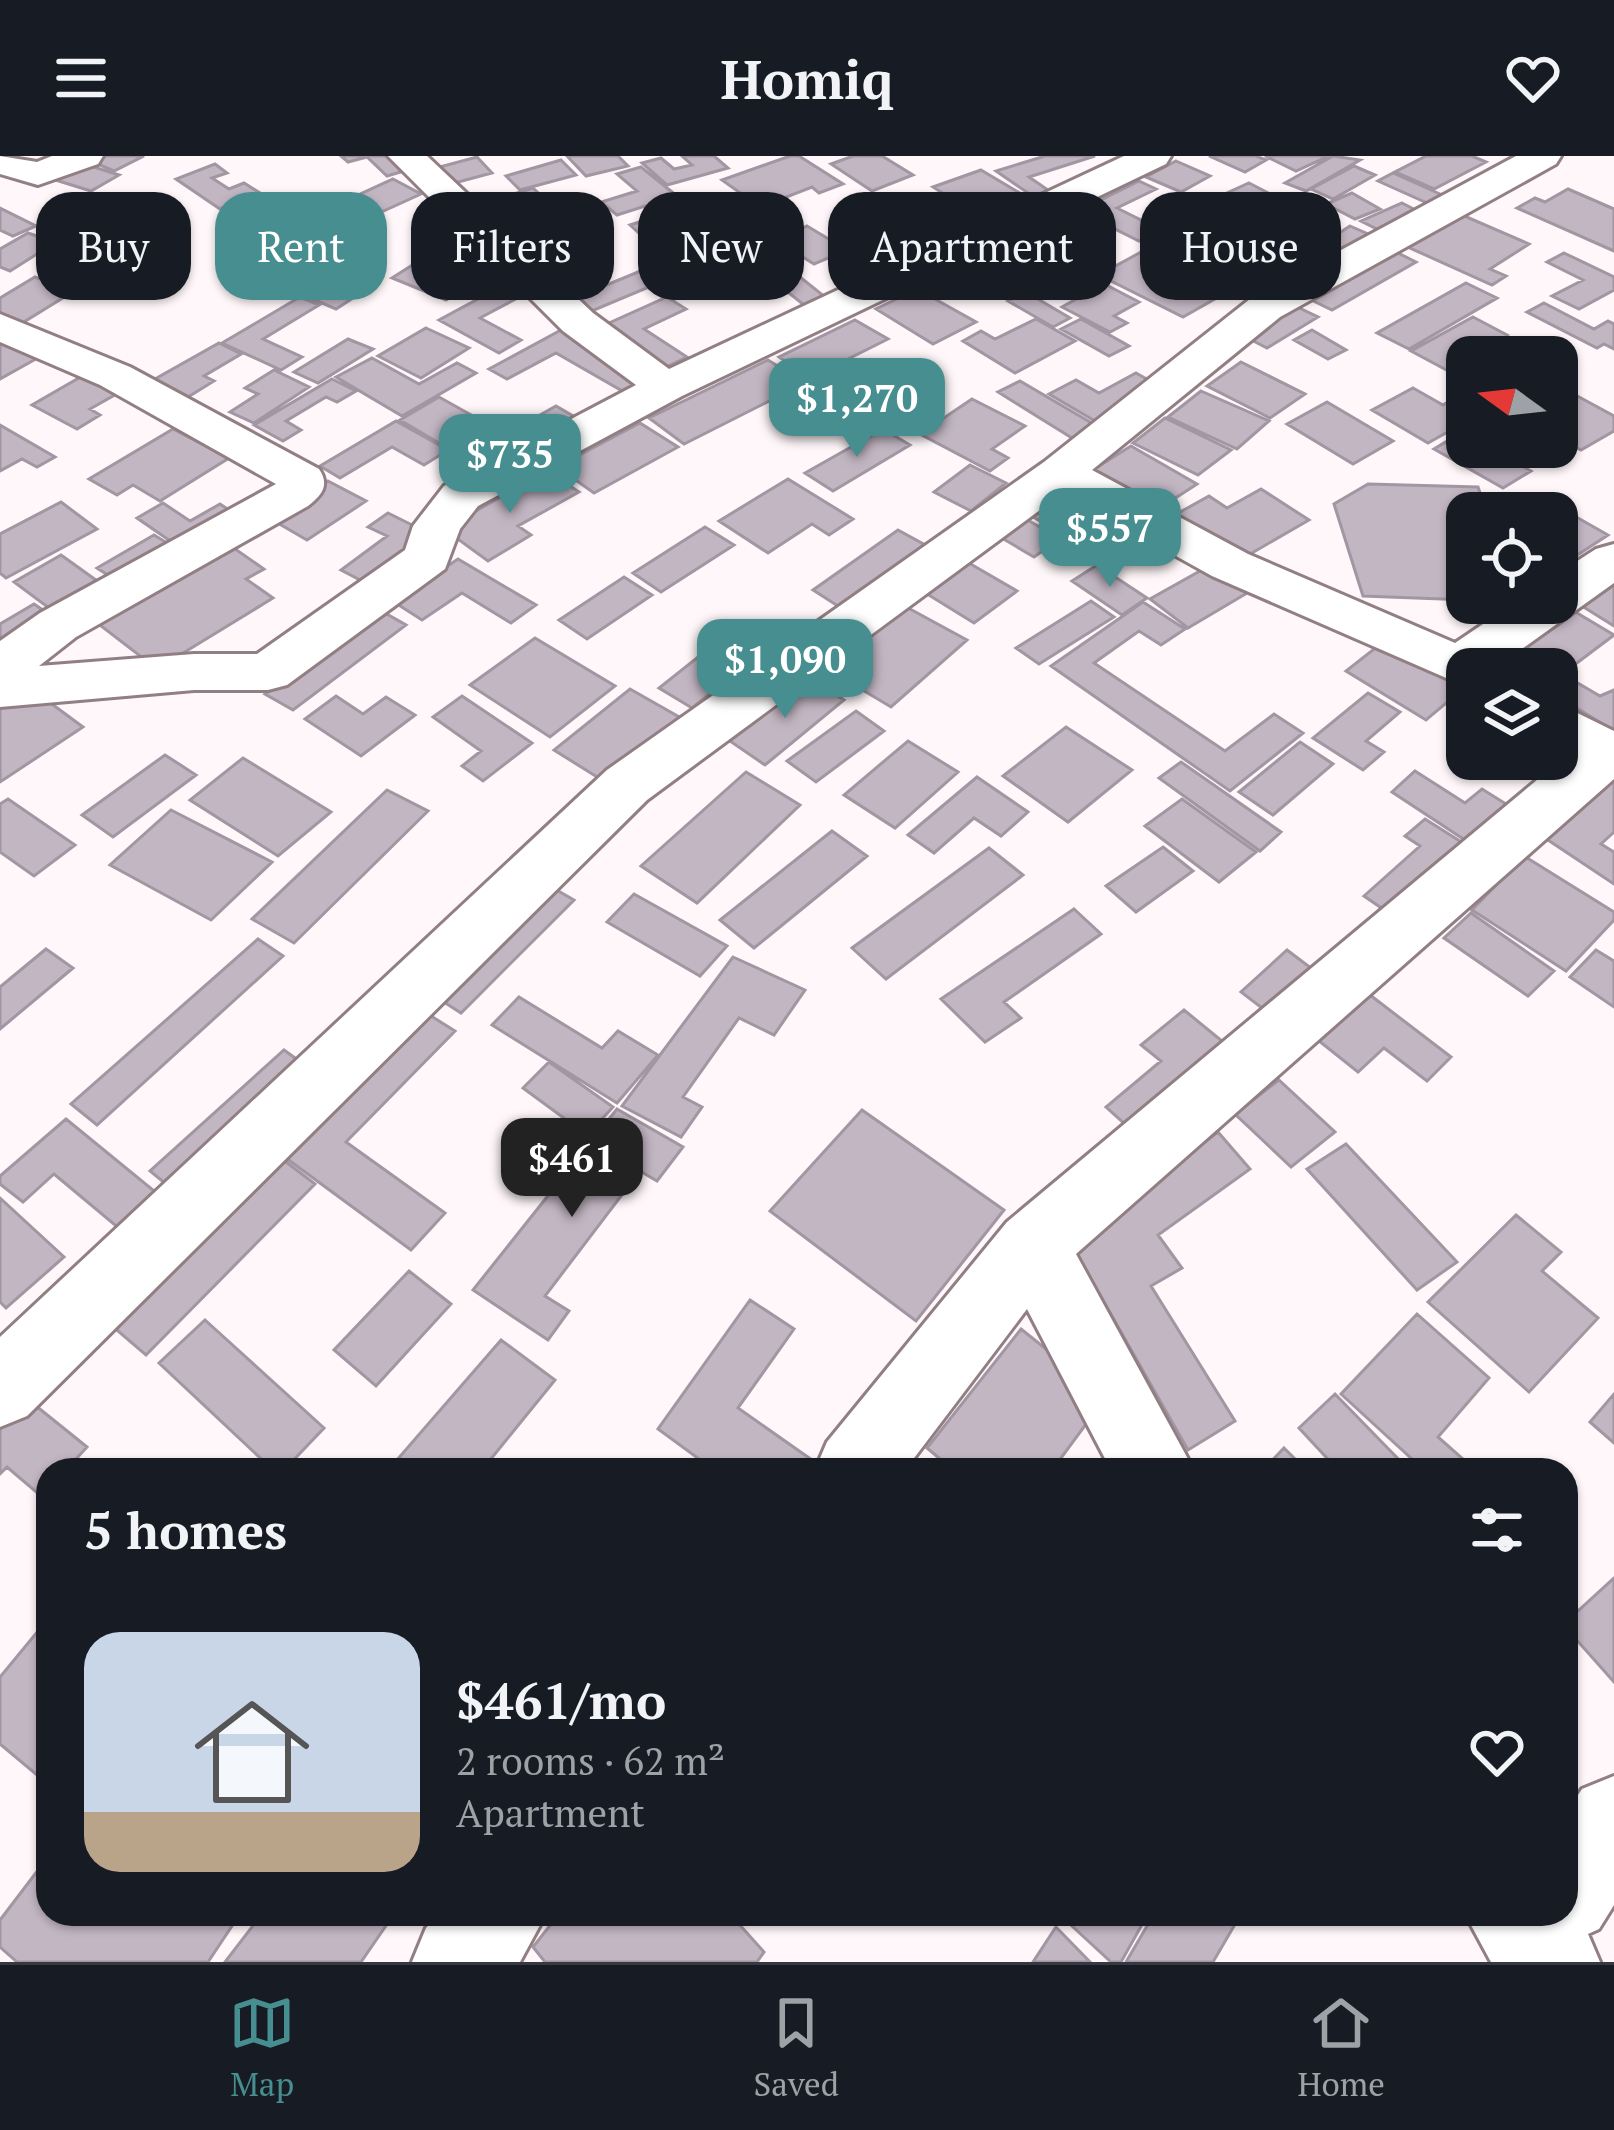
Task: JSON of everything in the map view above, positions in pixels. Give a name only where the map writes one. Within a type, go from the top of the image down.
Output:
[{"type":"street","points":[[4,161],[38,174],[85,156]]},
{"type":"street","points":[[406,156],[578,322],[666,387]]},
{"type":"street","points":[[0,688],[171,674],[268,672],[428,558],[436,526],[460,496],[666,387],[1153,156]]},
{"type":"street","points":[[0,1389],[627,785],[1061,472],[1265,308],[1543,156]]},
{"type":"street","points":[[0,327],[116,376],[302,479],[301,488],[291,496],[58,625],[0,668]]},
{"type":"street","points":[[1061,472],[1230,565],[1446,660]]},
{"type":"street","points":[[1578,585],[1614,560]]},
{"type":"street","points":[[1489,648],[1522,624]]},
{"type":"street","points":[[864,1458],[1032,1246],[1593,744]]},
{"type":"street","points":[[1032,1246],[1147,1458]]},
{"type":"street","points":[[1578,1877],[1614,1821]]},
{"type":"street","points":[[460,1962],[489,1926]]},
{"type":"street","points":[[1523,1926],[1552,1962]]},
{"type":"street","points":[[1562,1962],[1563,1926]]},
{"type":"building","points":[[144,156],[114,171],[86,159]]},
{"type":"building","points":[[341,156],[401,156],[414,168],[387,176],[367,157],[348,162]]},
{"type":"building","points":[[567,156],[618,156],[628,166],[586,176]]},
{"type":"building","points":[[682,156],[714,156],[728,168],[667,185],[642,163],[661,158],[674,169],[692,165]]},
{"type":"building","points":[[799,156],[843,184],[819,193],[812,187],[799,192],[739,192],[722,180]]},
{"type":"building","points":[[853,156],[882,156],[913,175],[872,191],[831,164]]},
{"type":"building","points":[[1045,156],[1095,156],[1029,177],[1051,192],[1026,192],[996,171]]},
{"type":"building","points":[[1209,156],[1256,156],[1266,160],[1245,172]]},
{"type":"building","points":[[1265,156],[1329,156],[1296,171]]},
{"type":"building","points":[[1333,156],[1360,160],[1306,191],[1285,183]]},
{"type":"building","points":[[1426,156],[1472,156],[1486,162],[1434,189],[1395,172]]},
{"type":"building","points":[[477,157],[492,173],[447,185],[432,169]]},
{"type":"building","points":[[561,160],[576,175],[520,190],[506,176]]},
{"type":"building","points":[[75,161],[119,175],[91,191],[46,177]]},
{"type":"building","points":[[1176,161],[1210,176],[1181,192],[1146,177]]},
{"type":"building","points":[[215,164],[227,173],[212,178],[229,189],[244,183],[258,192],[215,192],[215,206],[176,179]]},
{"type":"building","points":[[1354,166],[1375,175],[1341,194],[1311,189]]},
{"type":"building","points":[[641,167],[672,192],[638,192],[638,208],[617,215],[614,198],[637,191],[617,174]]},
{"type":"building","points":[[981,170],[1018,192],[941,192],[933,187]]},
{"type":"building","points":[[1393,173],[1449,198],[1434,206],[1378,181]]},
{"type":"building","points":[[393,179],[417,192],[387,209],[387,192],[365,192]]},
{"type":"building","points":[[1139,181],[1156,189],[1140,192],[1140,197],[1117,208],[1140,220],[1139,241],[1116,230],[1116,192]]},
{"type":"building","points":[[1249,183],[1266,192],[1229,192]]},
{"type":"building","points":[[1568,189],[1614,209],[1614,251],[1517,208],[1535,198],[1545,202]]},
{"type":"building","points":[[1352,193],[1380,209],[1355,219],[1341,212],[1341,198]]},
{"type":"building","points":[[1402,203],[1425,215],[1385,233],[1361,221]]},
{"type":"building","points":[[0,208],[36,226],[13,236],[0,230]]},
{"type":"building","points":[[1455,212],[1529,244],[1490,269],[1506,276],[1492,285],[1401,244]]},
{"type":"building","points":[[1350,226],[1375,237],[1349,254],[1341,250],[1341,232]]},
{"type":"building","points":[[804,227],[828,239],[828,258],[814,264],[804,258]]},
{"type":"building","points":[[28,233],[36,236],[36,255],[10,271],[0,267],[0,249]]},
{"type":"building","points":[[1386,247],[1416,262],[1332,310],[1311,300],[1341,300],[1341,272]]},
{"type":"building","points":[[1140,253],[1140,296],[1116,284],[1116,266]]},
{"type":"building","points":[[1564,253],[1614,277],[1614,290],[1579,309],[1552,296],[1583,280],[1547,262]]},
{"type":"building","points":[[411,266],[411,286],[392,278]]},
{"type":"building","points":[[638,272],[638,292],[587,313],[570,300],[614,300],[614,282]]},
{"type":"building","points":[[35,277],[36,300],[59,300],[14,328],[0,323],[0,298]]},
{"type":"building","points":[[804,280],[825,297],[804,305],[798,300],[804,300]]},
{"type":"building","points":[[1466,283],[1497,298],[1409,349],[1377,333]]},
{"type":"building","points":[[1116,290],[1139,302],[1114,316],[1127,323],[1110,332],[1062,307],[1074,300],[1116,300]]},
{"type":"building","points":[[295,300],[319,305],[263,339],[302,357],[281,370],[222,343]]},
{"type":"building","points":[[315,300],[350,300],[336,309]]},
{"type":"building","points":[[476,300],[514,300],[480,318],[521,340],[499,353],[439,320]]},
{"type":"building","points":[[660,300],[672,300],[686,309],[644,329],[687,357],[660,370],[598,328]]},
{"type":"building","points":[[894,300],[937,300],[976,322],[933,344],[876,309]]},
{"type":"building","points":[[1040,300],[1070,318],[1053,327],[1008,301]]},
{"type":"building","points":[[1149,300],[1213,300],[1183,317]]},
{"type":"building","points":[[1289,303],[1318,317],[1267,348],[1238,333]]},
{"type":"building","points":[[1544,303],[1594,329],[1608,321],[1614,324],[1614,349],[1604,344],[1597,348],[1527,312]]},
{"type":"building","points":[[1473,317],[1507,335],[1446,336],[1446,370],[1411,351]]},
{"type":"building","points":[[1036,319],[1075,341],[1015,373],[963,341],[981,331],[995,339]]},
{"type":"building","points":[[1081,319],[1129,346],[1109,356],[1061,329]]},
{"type":"building","points":[[855,320],[888,339],[810,378],[779,357]]},
{"type":"building","points":[[426,328],[469,348],[421,378],[378,356]]},
{"type":"building","points":[[563,329],[656,381],[631,396],[556,353],[507,379],[489,369]]},
{"type":"building","points":[[1312,330],[1346,350],[1328,359],[1294,340]]},
{"type":"building","points":[[0,336],[43,355],[0,379]]},
{"type":"building","points":[[348,339],[373,349],[318,383],[294,372]]},
{"type":"building","points":[[219,343],[241,354],[204,376],[214,381],[188,397],[155,379]]},
{"type":"building","points":[[372,358],[419,384],[457,363],[476,373],[402,416],[336,377]]},
{"type":"building","points":[[768,360],[805,383],[684,444],[649,418]]},
{"type":"building","points":[[1241,362],[1305,394],[1270,418],[1207,386]]},
{"type":"building","points":[[274,370],[309,387],[254,423],[230,412],[258,394],[245,388]]},
{"type":"building","points":[[91,371],[127,388],[90,409],[100,415],[77,429],[32,405]]},
{"type":"building","points":[[1136,373],[1159,386],[1095,421],[1049,394],[1076,380],[1099,393]]},
{"type":"building","points":[[332,379],[356,391],[337,402],[326,397],[286,421],[301,430],[283,441],[254,425]]},
{"type":"building","points":[[1020,381],[1095,425],[1072,438],[998,392]]},
{"type":"building","points":[[1413,388],[1446,403],[1446,433],[1428,443],[1372,410]]},
{"type":"building","points":[[1201,391],[1269,421],[1237,449],[1168,417]]},
{"type":"building","points":[[1578,396],[1614,416],[1614,431],[1581,450]]},
{"type":"building","points":[[439,397],[489,425],[449,449],[400,420]]},
{"type":"building","points":[[972,399],[1025,426],[992,449],[1008,458],[990,471],[920,434]]},
{"type":"building","points":[[1327,402],[1393,441],[1353,464],[1287,424]]},
{"type":"building","points":[[556,406],[582,421],[520,456],[496,440]]},
{"type":"building","points":[[1165,418],[1231,450],[1198,475],[1133,443]]},
{"type":"building","points":[[396,421],[448,450],[424,465],[392,447],[340,478],[320,466]]},
{"type":"building","points":[[640,423],[678,447],[594,493],[557,467]]},
{"type":"building","points":[[0,425],[55,457],[37,467],[22,459],[0,471]]},
{"type":"building","points":[[173,429],[229,458],[160,501],[133,485],[117,495],[89,479]]},
{"type":"building","points":[[883,429],[910,445],[833,491],[805,473]]},
{"type":"building","points":[[487,442],[509,460],[475,476],[453,458]]},
{"type":"building","points":[[1131,446],[1197,484],[1157,510],[1091,471]]},
{"type":"building","points":[[970,465],[1006,483],[971,511],[934,492]]},
{"type":"building","points":[[1468,468],[1531,471],[1503,488]]},
{"type":"building","points":[[547,471],[579,492],[518,526],[531,535],[488,561],[444,529]]},
{"type":"building","points":[[788,479],[853,519],[829,535],[812,524],[768,553],[719,521]]},
{"type":"building","points":[[328,481],[366,501],[307,540],[269,518]]},
{"type":"building","points":[[1067,484],[1108,507],[1085,524],[1105,535],[1088,548],[1026,513]]},
{"type":"building","points":[[1368,484],[1478,487],[1480,492],[1446,492],[1446,599],[1363,596],[1334,504]]},
{"type":"building","points":[[1261,489],[1309,520],[1238,561],[1173,516],[1209,496],[1227,508]]},
{"type":"building","points":[[61,502],[97,529],[6,578],[0,573],[0,534]]},
{"type":"building","points":[[163,503],[190,521],[220,504],[235,514],[179,547],[137,518]]},
{"type":"building","points":[[388,513],[428,533],[362,581],[341,570],[387,536],[368,527]]},
{"type":"building","points":[[1021,516],[1060,539],[1034,557],[995,534]]},
{"type":"building","points":[[1578,518],[1608,535],[1578,555]]},
{"type":"building","points":[[705,527],[734,545],[661,592],[633,573]]},
{"type":"building","points":[[898,530],[927,546],[841,608],[813,590]]},
{"type":"building","points":[[154,535],[177,549],[120,583],[97,568]]},
{"type":"building","points":[[225,542],[264,569],[246,579],[273,598],[157,669],[92,619]]},
{"type":"building","points":[[61,555],[100,583],[53,611],[14,582]]},
{"type":"building","points":[[458,559],[536,605],[511,623],[462,593],[422,620],[394,602]]},
{"type":"building","points":[[962,559],[1017,591],[974,623],[919,589]]},
{"type":"building","points":[[1216,562],[1254,589],[1188,628],[1150,599]]},
{"type":"building","points":[[1097,565],[1147,598],[1122,615],[1072,581]]},
{"type":"building","points":[[624,577],[652,595],[587,639],[559,620]]},
{"type":"building","points":[[1614,578],[1614,626],[1578,602]]},
{"type":"building","points":[[1091,601],[1114,617],[1039,664],[1016,648]]},
{"type":"building","points":[[1143,602],[1185,629],[1161,645],[1139,631],[1094,663],[1225,751],[1274,714],[1303,733],[1230,791],[1051,666]]},
{"type":"building","points":[[899,603],[967,640],[891,707],[821,665]]},
{"type":"building","points":[[34,604],[55,618],[0,652],[0,624]]},
{"type":"building","points":[[378,609],[406,625],[293,710],[265,694]]},
{"type":"building","points":[[1578,614],[1614,635],[1578,662],[1578,648],[1512,648],[1544,624],[1578,624]]},
{"type":"building","points":[[535,638],[615,686],[550,737],[470,685]]},
{"type":"building","points":[[722,638],[755,657],[692,708],[659,688]]},
{"type":"building","points":[[1383,642],[1446,679],[1446,703],[1426,720],[1346,671]]},
{"type":"building","points":[[807,677],[844,700],[765,765],[727,739]]},
{"type":"building","points":[[1578,683],[1600,696],[1614,690],[1614,731],[1578,709]]},
{"type":"building","points":[[26,685],[83,727],[0,782],[0,701]]},
{"type":"building","points":[[630,689],[681,718],[605,782],[554,750]]},
{"type":"building","points":[[1368,693],[1400,712],[1366,741],[1384,752],[1363,770],[1313,738]]},
{"type":"building","points":[[336,696],[363,714],[386,697],[415,715],[361,756],[305,719]]},
{"type":"building","points":[[462,696],[532,743],[483,781],[462,766],[481,751],[433,717]]},
{"type":"building","points":[[856,711],[884,731],[816,782],[787,761]]},
{"type":"building","points":[[1066,727],[1132,770],[1068,822],[1003,776]]},
{"type":"building","points":[[908,741],[958,772],[895,828],[844,795]]},
{"type":"building","points":[[1300,742],[1333,764],[1273,815],[1239,792]]},
{"type":"building","points":[[165,755],[196,775],[113,837],[82,815]]},
{"type":"building","points":[[243,758],[331,812],[278,856],[190,800]]},
{"type":"building","points":[[1181,762],[1281,832],[1260,851],[1159,778]]},
{"type":"building","points":[[1415,771],[1465,803],[1482,789],[1514,809],[1474,846],[1392,792]]},
{"type":"building","points":[[746,772],[800,805],[697,903],[641,866]]},
{"type":"building","points":[[977,777],[1028,812],[1001,836],[974,818],[934,853],[908,835]]},
{"type":"building","points":[[1614,777],[1614,832],[1601,844],[1614,852],[1614,884],[1545,838]]},
{"type":"building","points":[[387,790],[428,811],[294,943],[252,919]]},
{"type":"building","points":[[8,799],[75,845],[34,876],[0,852],[0,804]]},
{"type":"building","points":[[1182,799],[1256,852],[1219,882],[1145,826]]},
{"type":"building","points":[[171,810],[272,862],[211,920],[110,865]]},
{"type":"building","points":[[1425,819],[1474,850],[1399,920],[1364,896],[1420,846],[1405,836]]},
{"type":"building","points":[[832,831],[867,856],[754,948],[720,920]]},
{"type":"building","points":[[1163,847],[1193,871],[1136,912],[1106,886]]},
{"type":"building","points":[[989,848],[1023,875],[886,979],[852,948]]},
{"type":"building","points":[[1524,856],[1614,912],[1614,920],[1566,971],[1472,910]]},
{"type":"building","points":[[541,881],[574,900],[461,1013],[427,991]]},
{"type":"building","points":[[634,894],[727,946],[700,976],[607,922]]},
{"type":"building","points":[[1074,909],[1101,934],[1004,1002],[1021,1018],[985,1042],[941,999]]},
{"type":"building","points":[[1471,913],[1554,971],[1528,996],[1444,938]]},
{"type":"building","points":[[258,939],[283,956],[97,1125],[71,1104]]},
{"type":"building","points":[[46,949],[73,968],[0,1029],[0,987]]},
{"type":"building","points":[[1287,950],[1320,975],[1275,1018],[1241,992]]},
{"type":"building","points":[[1596,950],[1614,961],[1614,1007],[1570,977]]},
{"type":"building","points":[[733,957],[805,990],[774,1035],[739,1018],[683,1097],[702,1107],[681,1137],[622,1106]]},
{"type":"building","points":[[1370,995],[1451,1057],[1427,1081],[1384,1048],[1358,1072],[1319,1041]]},
{"type":"building","points":[[519,997],[602,1048],[618,1031],[658,1055],[617,1103],[492,1025]]},
{"type":"building","points":[[415,1006],[455,1031],[346,1142],[445,1213],[411,1250],[271,1147]]},
{"type":"building","points":[[1184,1010],[1233,1050],[1136,1134],[1106,1107],[1161,1061],[1141,1045]]},
{"type":"building","points":[[284,1050],[317,1074],[183,1198],[150,1171]]},
{"type":"building","points":[[549,1062],[613,1107],[587,1135],[523,1088]]},
{"type":"building","points":[[1279,1080],[1335,1132],[1291,1167],[1235,1114]]},
{"type":"building","points":[[617,1109],[683,1147],[657,1181],[640,1171],[545,1296],[569,1311],[548,1340],[473,1290]]},
{"type":"building","points":[[862,1110],[1004,1210],[916,1321],[770,1211]]},
{"type":"building","points":[[66,1119],[164,1199],[127,1235],[54,1174],[23,1202],[0,1184],[0,1176]]},
{"type":"building","points":[[1218,1132],[1250,1169],[1158,1235],[1182,1268],[1151,1286],[1235,1421],[1188,1450],[1071,1244]]},
{"type":"building","points":[[1346,1144],[1457,1262],[1417,1290],[1307,1169]]},
{"type":"building","points":[[269,1149],[315,1184],[146,1355],[98,1314]]},
{"type":"building","points":[[0,1198],[64,1257],[6,1308],[0,1302]]},
{"type":"building","points":[[1516,1215],[1561,1252],[1542,1271],[1598,1318],[1529,1392],[1428,1302]]},
{"type":"building","points":[[409,1271],[451,1304],[376,1386],[334,1350]]},
{"type":"building","points":[[750,1300],[794,1329],[738,1408],[809,1458],[698,1458],[658,1429]]},
{"type":"building","points":[[1417,1314],[1489,1378],[1438,1437],[1462,1458],[1411,1458],[1341,1394]]},
{"type":"building","points":[[205,1320],[324,1428],[295,1458],[260,1458],[159,1363]]},
{"type":"building","points":[[1021,1329],[1106,1397],[1061,1458],[939,1458],[927,1448]]},
{"type":"building","points":[[501,1340],[555,1380],[492,1458],[399,1458]]},
{"type":"building","points":[[15,1389],[87,1447],[77,1458],[36,1458],[36,1492],[7,1467],[0,1474],[0,1405]]},
{"type":"building","points":[[1335,1394],[1397,1458],[1327,1458],[1299,1428]]},
{"type":"building","points":[[1614,1394],[1614,1443],[1590,1422]]},
{"type":"building","points":[[1284,1448],[1294,1458],[1274,1458]]},
{"type":"building","points":[[1614,1578],[1614,1682],[1578,1642],[1578,1611]]},
{"type":"building","points":[[36,1634],[36,1774],[0,1744],[0,1677]]},
{"type":"building","points":[[36,1873],[36,1926],[232,1926],[208,1962],[17,1962],[0,1947],[0,1920]]},
{"type":"building","points":[[253,1926],[386,1926],[361,1962],[225,1962]]},
{"type":"building","points":[[550,1926],[741,1926],[764,1952],[757,1962],[545,1962],[533,1947]]},
{"type":"building","points":[[1072,1926],[1141,1926],[1121,1962],[1111,1962]]},
{"type":"building","points":[[1147,1926],[1234,1926],[1213,1962],[1126,1962]]},
{"type":"building","points":[[1056,1927],[1090,1962],[1033,1962]]}]
